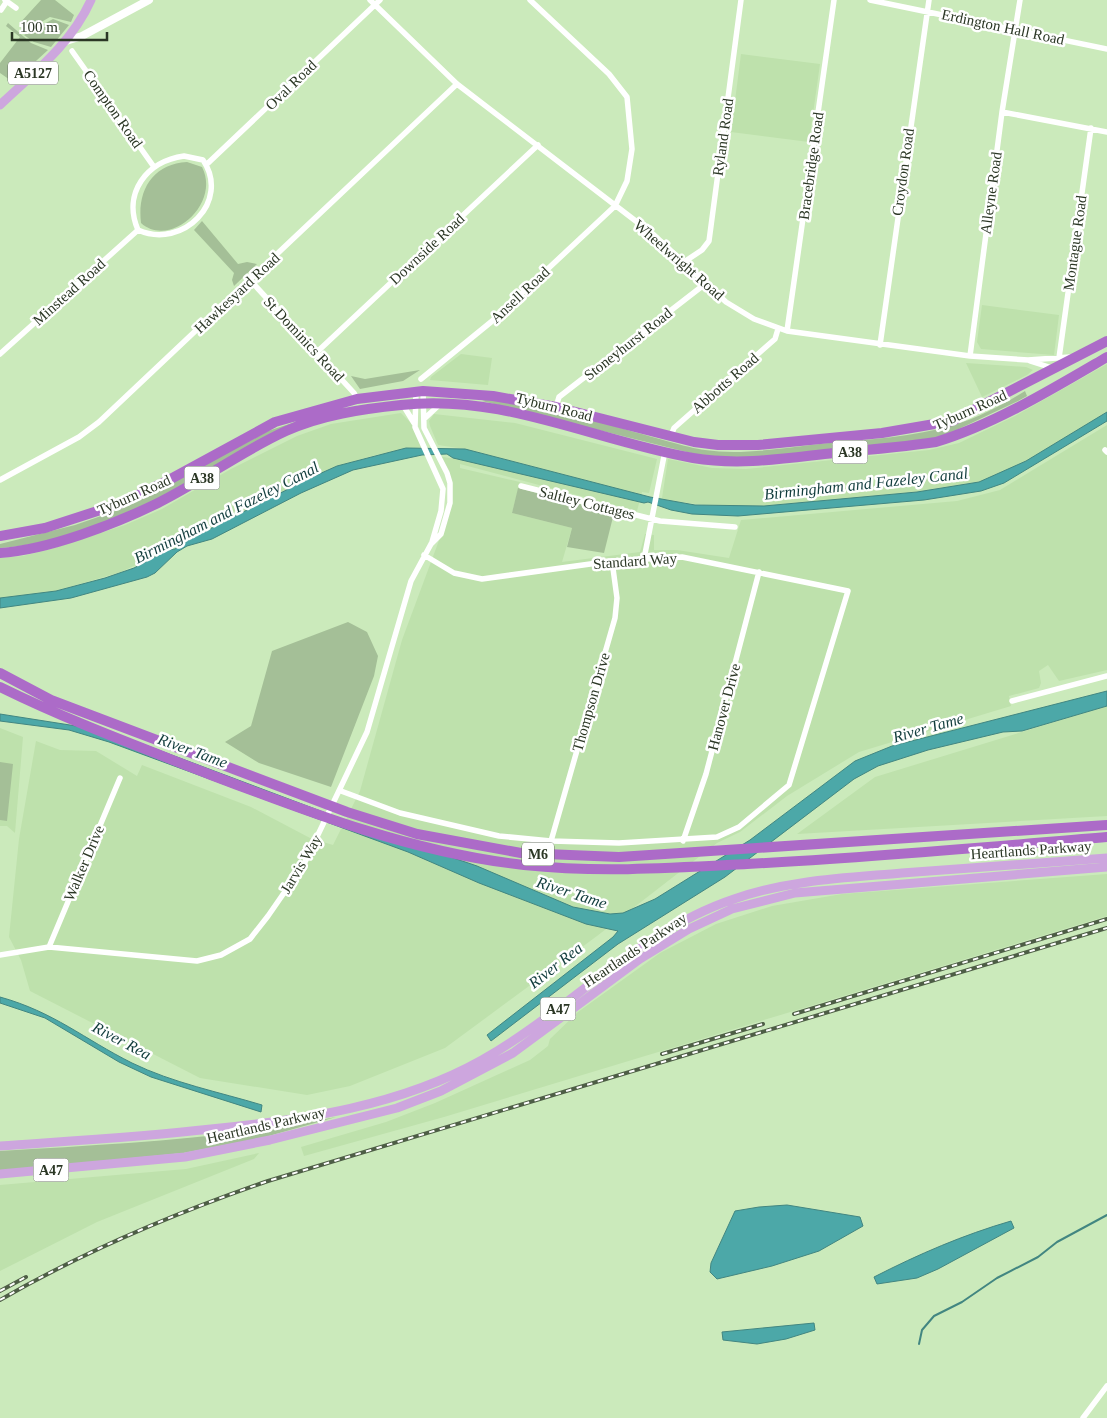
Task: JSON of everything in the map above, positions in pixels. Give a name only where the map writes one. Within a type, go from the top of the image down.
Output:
[{"type":"highway","name":"Tyburn Road","points":[[0,536],[20,534],[78,519],[119,504],[167,482],[275,422],[357,399],[420,391],[493,396],[556,407],[670,436],[718,445],[758,445],[931,426],[952,421],[1038,379],[1058,363],[1080,356],[1107,342]]},
{"type":"highway","points":[[1090,351],[1107,346]]},
{"type":"highway","points":[[1058,363],[1071,370],[1107,356]]},
{"type":"highway","name":"Tyburn Road","points":[[0,553],[61,540],[159,503],[288,430],[325,418],[402,405],[445,403],[508,411],[545,419],[701,459],[758,462],[936,442],[955,436],[1031,399],[1107,356]]},
{"type":"highway","points":[[0,540],[20,534]]},
{"type":"highway","name":"M6","points":[[0,673],[52,700],[347,812],[417,834],[521,852],[619,857],[1107,825]]},
{"type":"highway","name":"M6","points":[[0,687],[61,716],[268,797],[350,826],[417,847],[521,864],[569,869],[669,869],[850,859],[1107,837]]},
{"type":"main road","name":"A5127","points":[[0,105],[66,42],[85,13],[90,0]]},
{"type":"main road","name":"Heartlands Parkway","points":[[0,1146],[154,1135],[259,1124],[351,1108],[426,1086],[480,1061],[518,1038],[634,952],[681,922],[732,899],[762,890],[822,880],[1107,858]]},
{"type":"main road","name":"Heartlands Parkway","points":[[0,1174],[101,1166],[185,1156],[270,1140],[397,1108],[441,1091],[513,1054],[640,959],[681,934],[710,918],[763,900],[796,893],[1107,867]]},
{"type":"street","points":[[66,42],[82,36],[149,0]]},
{"type":"street","points":[[373,2],[380,0]]},
{"type":"street","name":"Ansell Road","points":[[421,379],[490,322],[614,206],[627,181],[632,149],[627,97],[609,74],[530,0]]},
{"type":"street","name":"Ryland Road","points":[[684,262],[702,250],[709,241],[741,0]]},
{"type":"street","name":"Bracebridge Road","points":[[788,331],[834,0]]},
{"type":"street","name":"Erdington Hall Road","points":[[870,0],[1107,49]]},
{"type":"street","name":"Croydon Road","points":[[880,345],[929,0]]},
{"type":"street","name":"Alleyne Road","points":[[970,356],[1002,112],[1020,0]]},
{"type":"street","points":[[1,10],[6,1],[16,8]]},
{"type":"street","name":"Wheelwright Road","points":[[373,2],[458,84],[654,235],[706,284],[738,310],[778,329],[788,331],[970,356],[1058,363]]},
{"type":"street","name":"Oval Road","points":[[206,165],[373,2]]},
{"type":"street","name":"Compton Road","points":[[72,51],[154,167]]},
{"type":"street","name":"Hawkesyard Road","points":[[0,480],[79,437],[99,422],[458,84]]},
{"type":"street","points":[[1002,112],[1107,132]]},
{"type":"street","name":"Montague Road","points":[[1058,363],[1092,128]]},
{"type":"street","name":"Downside Road","points":[[317,352],[538,145]]},
{"type":"street","points":[[184,156],[203,160],[212,178],[211,193],[206,206],[189,226],[171,235],[145,233],[138,230],[133,214],[135,194],[140,184],[154,167],[165,160],[184,156]]},
{"type":"street","name":"Minstead Road","points":[[0,354],[138,230]]},
{"type":"street","name":"St Dominics Road","points":[[250,280],[317,352],[357,399]]},
{"type":"street","name":"Stoneyhurst Road","points":[[556,407],[559,397],[706,284]]},
{"type":"street","name":"Abbotts Road","points":[[670,436],[674,428],[775,339],[778,329]]},
{"type":"street","name":"Wheelwright Road","points":[[1028,360],[1039,365],[1058,363]]},
{"type":"street","points":[[1038,379],[1040,373],[1039,365]]},
{"type":"street","points":[[415,427],[420,391]]},
{"type":"street","points":[[424,419],[432,409],[445,403]]},
{"type":"street","name":"Jarvis Way","points":[[0,955],[49,947],[198,961],[221,955],[250,939],[262,924],[304,864],[341,791],[367,732],[412,581],[424,555],[441,534],[450,503],[450,483],[441,462],[427,438],[419,404]]},
{"type":"street","points":[[402,405],[411,416],[415,427]]},
{"type":"street","name":"Jarvis Way","points":[[415,427],[443,489],[441,511],[431,544]]},
{"type":"street","name":"Saltley Cottages","points":[[653,520],[665,451]]},
{"type":"street","name":"Saltley Cottages","points":[[521,486],[653,520],[735,527]]},
{"type":"street","points":[[644,559],[653,520]]},
{"type":"street","name":"Standard Way","points":[[424,555],[454,572],[482,579],[612,562],[682,557],[848,591],[789,785],[739,827],[717,837],[683,841]]},
{"type":"street","name":"Thompson Drive","points":[[551,841],[615,618],[617,598],[612,562]]},
{"type":"street","name":"Hanover Drive","points":[[683,841],[716,741],[758,572]]},
{"type":"street","points":[[1012,702],[1107,676]]},
{"type":"street","name":"Walker Drive","points":[[49,947],[120,778]]},
{"type":"street","points":[[341,791],[400,813],[499,836],[551,841],[619,843],[683,841]]},
{"type":"street","points":[[1083,1418],[1107,1386]]},
{"type":"shaded area","points":[[41,0],[55,0],[74,15],[71,22],[50,17],[22,33],[24,29],[19,24]]},
{"type":"shaded area","points":[[53,19],[69,25],[51,47],[34,42],[24,35]]},
{"type":"shaded area","points":[[8,23],[31,43],[48,50],[13,82],[0,73],[0,63],[20,37],[6,26]]},
{"type":"shaded area","points":[[741,54],[820,64],[809,142],[731,132]]},
{"type":"shaded area","points":[[187,162],[202,167],[206,181],[205,195],[199,208],[190,219],[178,226],[165,230],[153,230],[141,223],[140,211],[145,190],[156,173],[175,164]]},
{"type":"shaded area","points":[[202,221],[238,264],[247,262],[257,264],[234,286],[232,280],[234,273],[194,230]]},
{"type":"shaded area","points":[[982,305],[1059,315],[1054,355],[981,349],[977,342]]},
{"type":"shaded area","points":[[461,354],[492,358],[488,385],[430,380],[431,377]]},
{"type":"shaded area","points":[[966,363],[1026,367],[1033,370],[1027,375],[982,397]]},
{"type":"shaded area","points":[[1107,364],[1107,412],[1026,461],[979,482],[917,492],[764,506],[720,507],[656,499],[662,498],[668,459],[712,468],[746,469],[929,450],[959,443],[1015,416]]},
{"type":"shaded area","points":[[420,370],[403,381],[360,389],[351,376],[365,379]]},
{"type":"shaded area","points":[[1025,391],[1027,396],[946,435],[916,442],[756,458],[707,457],[482,401],[498,399],[554,410],[705,450],[745,452],[891,437],[939,429],[984,414]]},
{"type":"shaded area","points":[[401,413],[415,427],[424,447],[376,455],[337,466],[294,485],[175,549],[167,550],[121,572],[56,591],[0,598],[0,558],[23,556],[51,549],[125,525],[162,509],[231,469],[297,436],[331,424]]},
{"type":"shaded area","points":[[434,414],[515,423],[657,459],[649,493],[642,492],[637,511],[460,464],[460,468],[520,482],[512,513],[572,528],[562,562],[640,552],[645,534],[654,535],[654,550],[677,550],[729,558],[741,520],[957,501],[1000,490],[1107,425],[1107,670],[1059,681],[1048,665],[1039,671],[1041,683],[1039,688],[1009,696],[1011,706],[859,752],[787,796],[740,832],[717,843],[597,936],[445,1048],[350,1086],[307,1095],[200,1078],[30,991],[21,960],[9,937],[19,839],[36,741],[60,750],[96,751],[137,776],[142,765],[251,807],[310,838],[333,845],[360,791],[402,640],[441,535],[450,504],[450,484],[437,456],[461,460],[465,449],[438,445],[429,421]]},
{"type":"shaded area","points":[[307,418],[304,422],[196,481],[118,518],[79,532],[39,543],[0,548],[0,544],[75,525],[124,508],[268,431]]},
{"type":"shaded area","points":[[518,488],[614,513],[604,553],[567,547],[572,528],[512,513]]},
{"type":"shaded area","points":[[348,622],[367,632],[378,656],[374,676],[331,787],[259,763],[225,742],[251,726],[272,651]]},
{"type":"shaded area","points":[[1107,706],[1107,816],[797,834],[875,777]]},
{"type":"shaded area","points":[[0,728],[23,737],[15,833],[7,826],[0,826]]},
{"type":"shaded area","points":[[0,762],[13,764],[7,821],[0,820]]},
{"type":"shaded area","points":[[1107,874],[1107,916],[444,1117],[304,1156],[301,1147],[386,1122],[435,1103],[530,1060],[548,1046],[550,1039],[578,1012],[660,953],[716,924],[772,906],[842,894]]},
{"type":"shaded area","points":[[336,1117],[258,1139],[183,1153],[0,1171],[0,1151],[211,1136]]},
{"type":"shaded area","points":[[259,1153],[254,1159],[97,1222],[0,1271],[0,1185],[186,1169]]},
{"type":"water","points":[[1107,412],[1107,421],[1004,483],[981,491],[924,500],[738,516],[692,514],[671,510],[648,502],[644,503],[453,458],[447,454],[422,455],[353,470],[301,493],[212,539],[187,546],[177,552],[155,573],[147,577],[71,598],[0,608],[0,598],[56,591],[134,568],[337,466],[406,448],[465,449],[650,497],[695,505],[764,506],[917,492],[979,482],[1026,461]]},
{"type":"water","points":[[1107,691],[1107,706],[1022,731],[1003,732],[928,750],[878,766],[854,779],[725,877],[618,944],[491,1041],[487,1035],[613,937],[618,931],[586,924],[479,883],[408,852],[109,742],[69,730],[0,721],[0,714],[108,731],[371,830],[477,866],[573,907],[610,914],[623,913],[655,899],[750,840],[855,761],[892,746]]},
{"type":"water","points":[[0,997],[37,1010],[53,1018],[132,1063],[180,1082],[262,1105],[261,1112],[151,1077],[119,1062],[45,1018],[0,1003]]},
{"type":"water","points":[[787,1205],[860,1217],[863,1226],[819,1251],[772,1266],[717,1279],[710,1272],[711,1263],[735,1211]]},
{"type":"water","points":[[1011,1221],[1014,1228],[938,1269],[917,1278],[877,1284],[874,1277],[908,1261],[958,1239]]},
{"type":"water","points":[[814,1323],[815,1330],[786,1339],[757,1344],[723,1340],[722,1332]]},
{"type":"waterway","points":[[919,1344],[922,1330],[934,1316],[962,1302],[997,1278],[1038,1257],[1057,1242],[1107,1215]]},
{"type":"railway","points":[[794,1014],[1107,919]]},
{"type":"railway","points":[[0,1300],[65,1265],[131,1234],[199,1206],[268,1181],[1107,928]]},
{"type":"railway","points":[[662,1054],[763,1024]]},
{"type":"railway","points":[[0,1291],[26,1277]]},
{"type":"water label","name":"Birmingham and Fazeley Canal","points":[[866,483]]},
{"type":"water label","name":"Birmingham and Fazeley Canal","points":[[226,512]]},
{"type":"water label","name":"River Tame","points":[[928,727]]},
{"type":"water label","name":"River Tame","points":[[193,750]]},
{"type":"water label","name":"River Tame","points":[[572,892]]},
{"type":"water label","name":"River Rea","points":[[555,965]]},
{"type":"water label","name":"River Rea","points":[[122,1040]]}]
